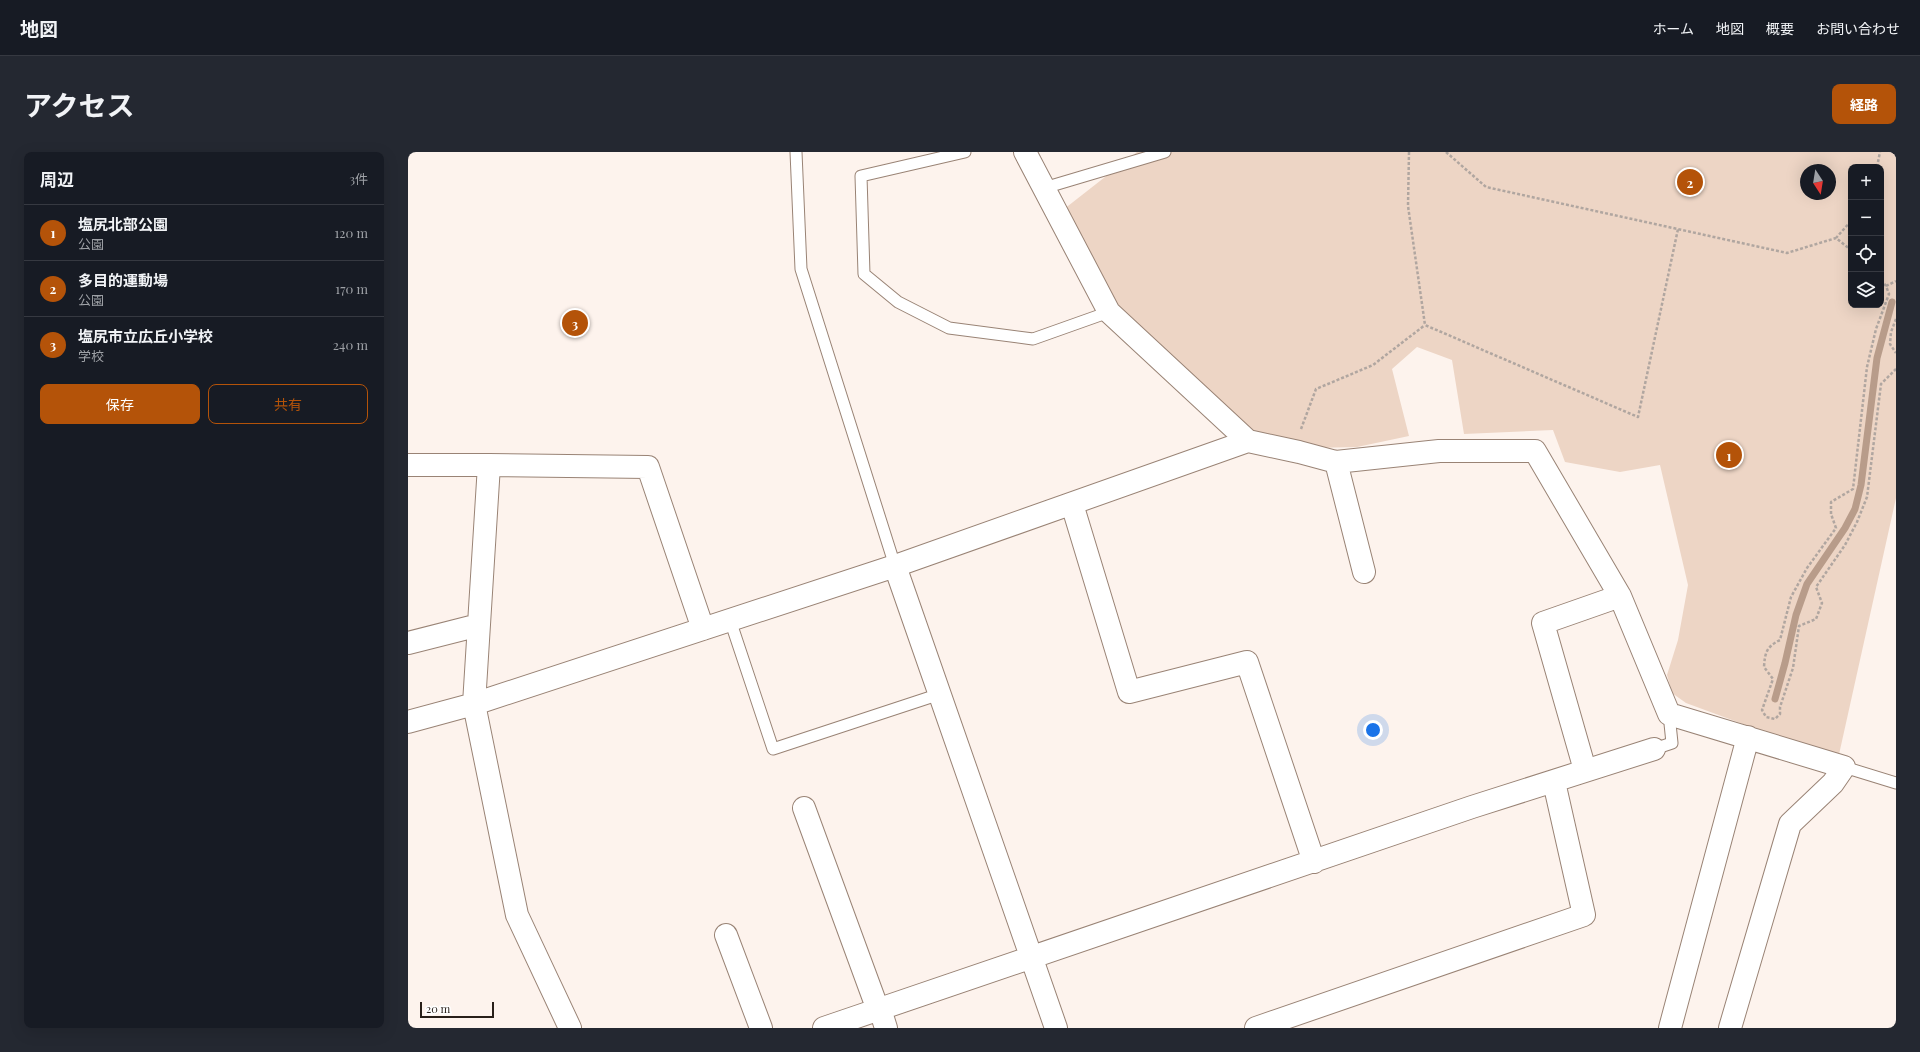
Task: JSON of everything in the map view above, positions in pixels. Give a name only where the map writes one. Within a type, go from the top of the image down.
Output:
[{"type":"street","points":[[1024,152],[1109,312],[1248,441],[1336,462],[1439,451],[1535,451],[1620,596],[1669,714],[1844,767],[1833,783],[1790,824],[1730,1028]]},
{"type":"street","points":[[408,722],[474,704],[895,566],[1248,441]]},
{"type":"street","points":[[1336,462],[1364,572]]},
{"type":"street","points":[[408,465],[648,467],[703,629]]},
{"type":"street","points":[[489,465],[474,704],[517,915],[570,1028]]},
{"type":"street","points":[[1072,504],[1129,692],[1248,662],[1314,862]]},
{"type":"street","points":[[895,566],[1056,1028]]},
{"type":"street","points":[[1585,770],[1543,622],[1620,596]]},
{"type":"street","points":[[408,643],[479,625]]},
{"type":"street","points":[[1670,1028],[1748,737]]},
{"type":"street","points":[[824,1028],[881,1016],[1032,958],[1472,808],[1554,782],[1585,770],[1654,749]]},
{"type":"street","points":[[1256,1028],[1584,915],[1554,782]]},
{"type":"street","points":[[804,808],[881,1016]]},
{"type":"street","points":[[726,935],[761,1028]]},
{"type":"lane","points":[[796,152],[801,269],[895,566]]},
{"type":"lane","points":[[965,152],[861,176],[864,274],[898,302],[949,328],[1033,339],[1109,312]]},
{"type":"lane","points":[[1044,188],[1165,152]]},
{"type":"lane","points":[[730,620],[773,749],[940,694]]},
{"type":"lane","points":[[1654,749],[1672,743],[1669,714]]},
{"type":"lane","points":[[1844,767],[1896,784]]},
{"type":"path","points":[[1409,152],[1408,206],[1424,325]]},
{"type":"path","points":[[1446,152],[1486,187],[1787,253],[1836,238],[1848,224]]},
{"type":"path","points":[[1878,164],[1880,152]]},
{"type":"path","points":[[1424,325],[1638,417],[1678,229]]},
{"type":"path","points":[[1836,238],[1848,248]]},
{"type":"path","points":[[1886,286],[1896,281]]},
{"type":"path","points":[[1884,284],[1889,294],[1876,329],[1867,368],[1853,489],[1832,502],[1831,514],[1836,528],[1807,568],[1791,597],[1780,640],[1770,645],[1765,655],[1764,668],[1773,679],[1762,710],[1766,717],[1775,719],[1780,714],[1780,707],[1793,668],[1799,626],[1816,619],[1822,603],[1816,587],[1845,544],[1857,522],[1867,498],[1881,384],[1896,369]]},
{"type":"path","points":[[1896,319],[1891,332],[1890,344],[1896,353]]},
{"type":"path","points":[[1299,434],[1316,389],[1373,365],[1424,325]]},
{"type":"shaded area","points":[[1137,152],[1896,152],[1896,498],[1838,759],[1686,703],[1672,693],[1667,675],[1678,640],[1688,585],[1660,465],[1620,472],[1565,462],[1553,430],[1464,434],[1452,360],[1417,347],[1392,369],[1409,436],[1357,447],[1310,448],[1255,435],[1120,335],[1059,213]]},
{"type":"waterway","points":[[1775,699],[1796,615],[1807,584],[1845,528],[1855,509],[1861,485],[1877,358],[1892,302]]},
{"type":"place","name":"多目的運動場","points":[[1690,182]]},
{"type":"place","name":"塩尻市立広丘小学校","points":[[575,323]]},
{"type":"place","name":"塩尻北部公園","points":[[1729,455]]}]
